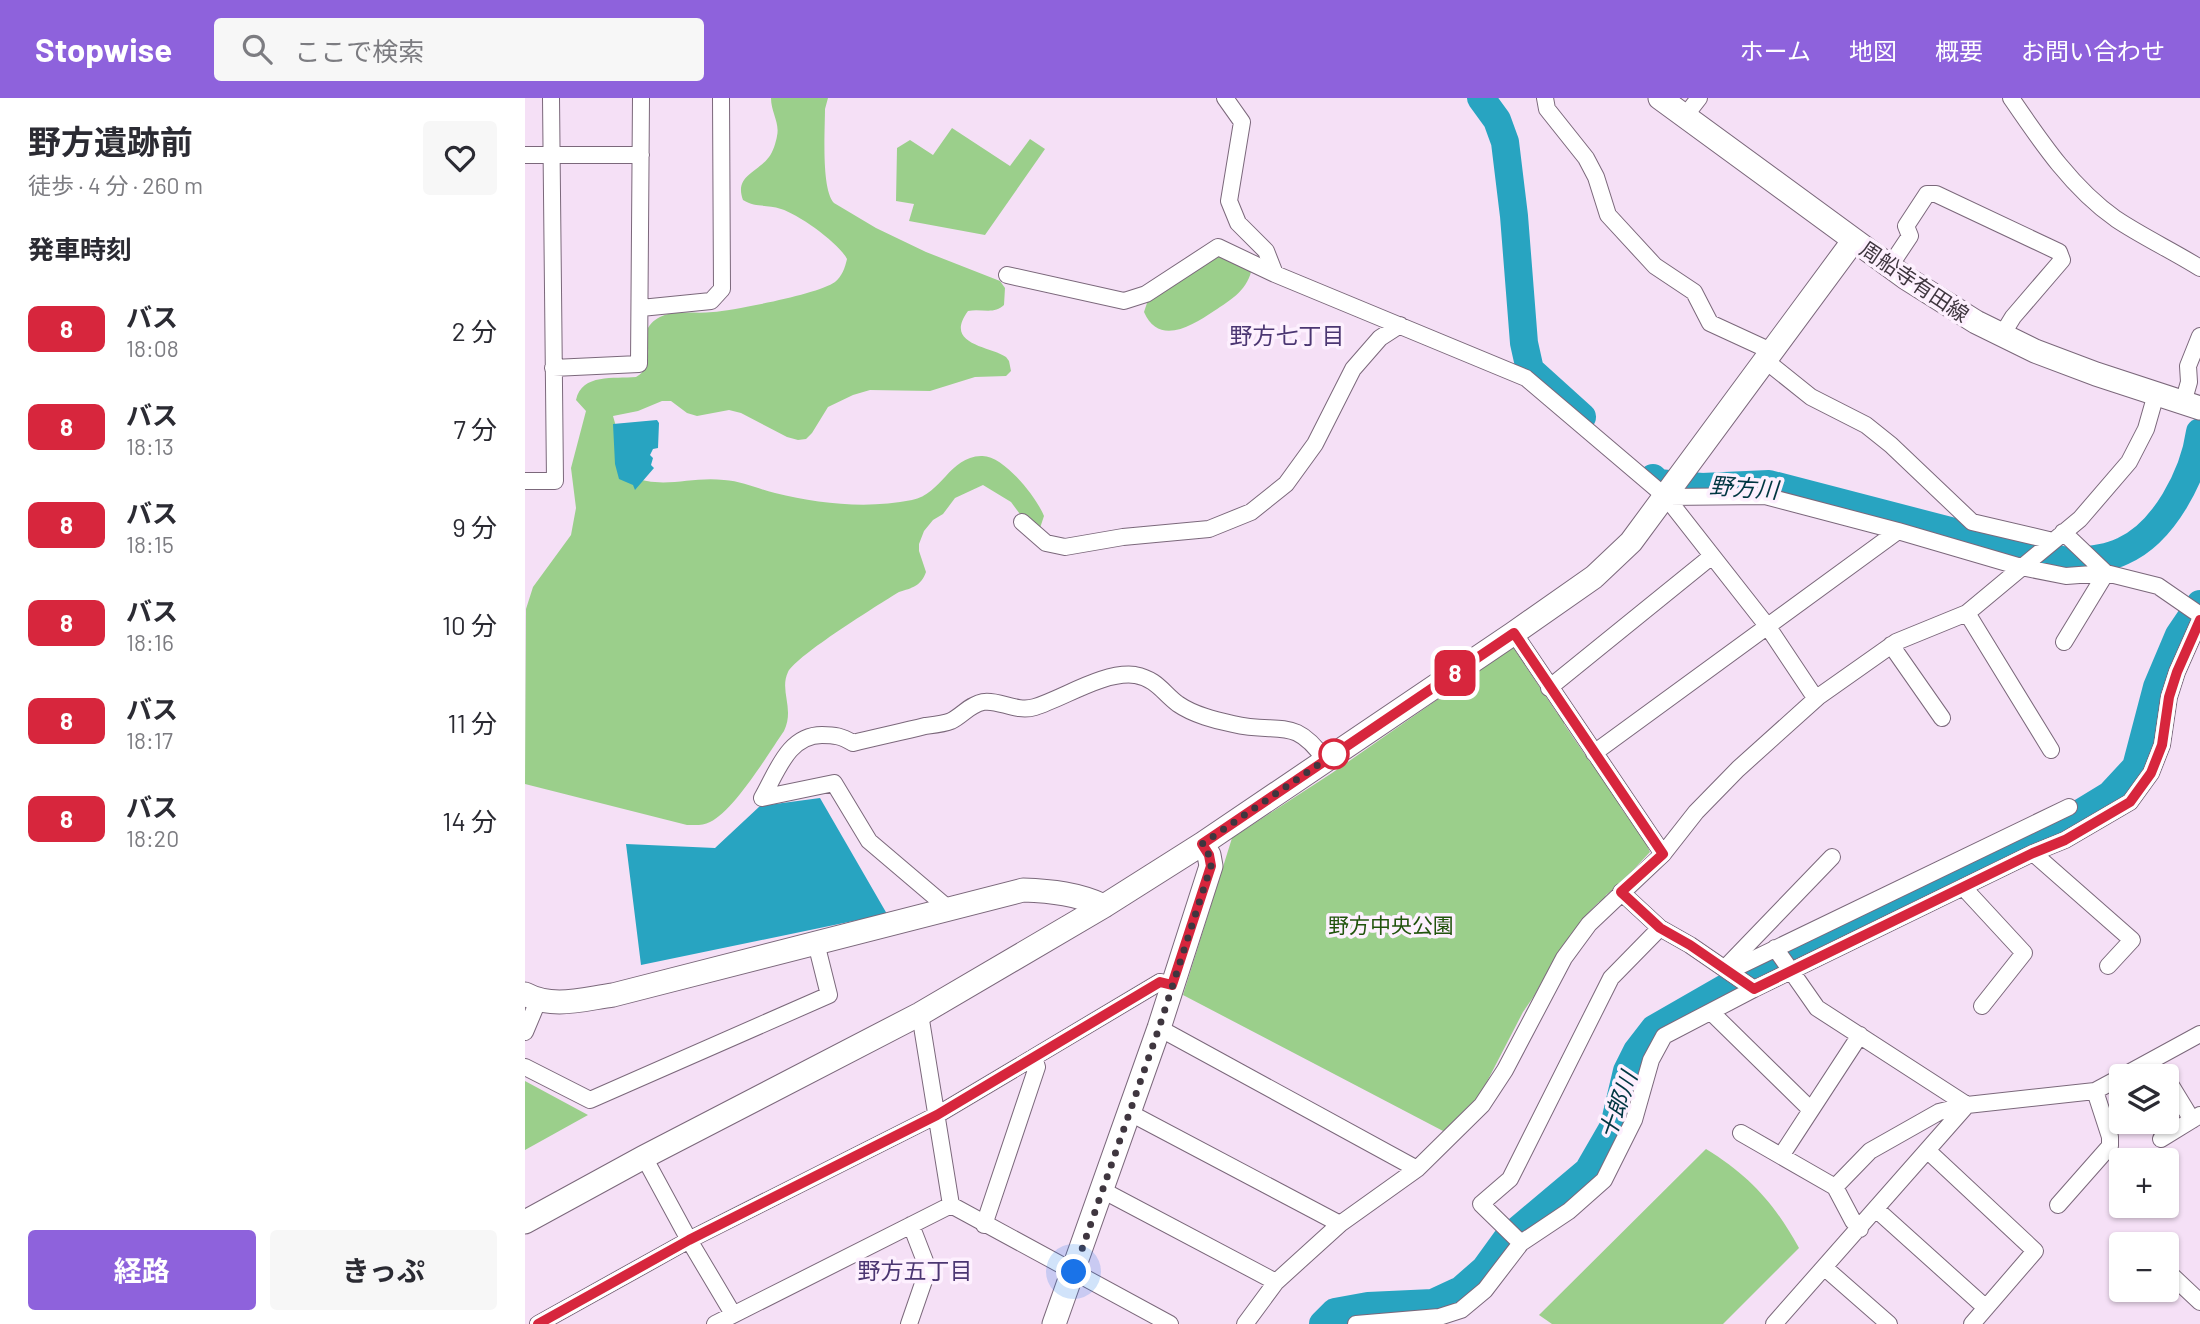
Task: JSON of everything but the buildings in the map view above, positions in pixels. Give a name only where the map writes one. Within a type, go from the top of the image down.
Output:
[{"type":"street","points":[[525,481],[555,481],[551,98]]},
{"type":"street","points":[[553,368],[639,364],[641,98]]},
{"type":"street","points":[[641,308],[711,301],[722,289],[721,98]]},
{"type":"street","points":[[1225,98],[1242,122],[1229,201],[1238,223],[1266,251],[1275,274]]},
{"type":"street","points":[[1545,98],[1547,109],[1586,158],[1596,177],[1608,215],[1655,266],[1694,292],[1710,323],[1769,356],[1811,397],[1866,425],[1891,444],[1972,522],[2055,540],[2079,548],[2106,573]]},
{"type":"street","name":"周船寺有田線","points":[[1660,98],[1692,107],[1854,240],[1944,303],[2035,351],[2192,406]]},
{"type":"street","points":[[2011,98],[2047,151],[2082,189],[2115,218],[2200,268]]},
{"type":"street","points":[[525,155],[641,155]]},
{"type":"street","points":[[1890,266],[1910,236],[1906,226],[1927,194],[1936,194],[2059,252],[2062,260],[2013,317],[2003,335]]},
{"type":"street","points":[[525,1222],[920,1014],[1104,906],[1202,844],[1514,633],[1611,563],[1666,497],[1854,240]]},
{"type":"street","points":[[1007,275],[1124,301],[1146,294],[1218,247],[1275,274],[1526,378],[1666,497],[1768,626],[1816,699]]},
{"type":"street","points":[[1022,522],[1046,543],[1065,547],[1123,537],[1209,529],[1251,512],[1286,484],[1315,444],[1353,369],[1380,338],[1400,325]]},
{"type":"street","points":[[2192,406],[2189,366],[2200,337]]},
{"type":"street","points":[[1245,1324],[1276,1282],[1340,1224],[1417,1169],[1482,1105],[1505,1070],[1564,958],[1589,924],[1663,854],[1696,812],[1721,786],[1816,699],[1891,645],[1967,612],[2080,519],[2129,462],[2146,429],[2156,394]]},
{"type":"street","points":[[1356,1324],[1407,1322],[1461,1310],[1485,1290],[1521,1243],[1569,1211],[1604,1180],[1633,1120],[1651,1060],[1664,1036],[1790,971],[2065,840],[2130,802],[2151,773],[2162,745],[2169,697],[2200,617],[2183,601],[2158,586],[2106,573],[2066,576],[1765,496],[1666,497]]},
{"type":"street","points":[[1594,753],[1898,531]]},
{"type":"street","points":[[1549,688],[1712,556]]},
{"type":"street","points":[[2064,642],[2106,573]]},
{"type":"street","points":[[1967,612],[2051,750]]},
{"type":"street","points":[[1514,633],[1663,854]]},
{"type":"street","points":[[1891,645],[1942,718]]},
{"type":"street","points":[[949,909],[869,841],[834,783],[762,798],[793,745],[808,736],[839,735],[853,743],[951,721],[971,706],[986,701],[1014,709],[1032,708],[1123,674],[1138,676],[1159,685],[1176,702],[1191,711],[1254,729],[1292,729],[1315,744],[1325,760]]},
{"type":"street","points":[[1726,970],[2069,807]]},
{"type":"street","points":[[1055,1324],[1159,1028],[1211,866],[1209,855],[1202,844]]},
{"type":"street","points":[[2033,853],[2132,940],[2108,966]]},
{"type":"street","points":[[1726,970],[1832,858]]},
{"type":"street","points":[[1963,887],[2024,953],[1982,1006]]},
{"type":"street","points":[[525,1032],[532,998],[552,1003],[613,995],[1023,890],[1053,891],[1088,898],[1104,906]]},
{"type":"street","points":[[1621,892],[1660,928],[1754,989]]},
{"type":"street","points":[[1521,1243],[1481,1204],[1510,1179],[1611,978],[1660,928]]},
{"type":"street","points":[[525,1067],[590,1100],[828,995],[816,943]]},
{"type":"street","points":[[1775,948],[1817,1008],[1967,1105]]},
{"type":"street","points":[[538,1324],[689,1240],[937,1115],[1160,982],[1172,985]]},
{"type":"street","points":[[1711,1012],[1811,1110]]},
{"type":"street","points":[[920,1014],[951,1205],[1170,1324]]},
{"type":"street","points":[[1159,1028],[1417,1169]]},
{"type":"street","points":[[2146,1064],[2200,1034]]},
{"type":"street","points":[[1781,1156],[1860,1035]]},
{"type":"street","points":[[984,1225],[1037,1067],[1034,1057]]},
{"type":"street","points":[[2154,1060],[2157,1064]]},
{"type":"street","points":[[1835,1187],[1870,1151],[1939,1112],[1967,1105],[2095,1091],[2109,1084]]},
{"type":"street","points":[[2058,1205],[2110,1146],[2111,1137],[2095,1091]]},
{"type":"street","points":[[2161,1139],[2196,1117],[2179,1095]]},
{"type":"street","points":[[1774,1324],[1967,1105]]},
{"type":"street","points":[[1130,1113],[1340,1224]]},
{"type":"street","points":[[1741,1133],[1835,1187],[1860,1229]]},
{"type":"street","points":[[1929,1151],[2035,1251],[1972,1324]]},
{"type":"street","points":[[644,1157],[733,1314]]},
{"type":"street","points":[[1102,1190],[1276,1282]]},
{"type":"street","points":[[715,1324],[951,1205]]},
{"type":"street","points":[[1877,1210],[1986,1308]]},
{"type":"street","points":[[909,1324],[928,1269],[911,1225]]},
{"type":"street","points":[[1825,1268],[1889,1324]]},
{"type":"street","points":[[2179,1281],[2200,1302]]},
{"type":"green space","points":[[771,98],[828,98],[825,109],[825,159],[827,185],[834,203],[876,228],[926,252],[1000,281],[1005,288],[1004,305],[992,311],[968,311],[961,331],[972,343],[1006,357],[1011,371],[1006,376],[975,377],[930,391],[870,390],[853,395],[828,407],[812,433],[806,439],[798,440],[741,413],[729,410],[697,416],[687,413],[671,401],[662,401],[638,411],[613,416],[630,476],[654,482],[712,479],[731,481],[809,500],[878,504],[912,500],[922,496],[931,491],[961,462],[981,456],[990,457],[1009,469],[1027,489],[1044,516],[1040,528],[1028,525],[1011,502],[983,485],[955,498],[943,514],[933,520],[924,531],[919,551],[926,572],[919,583],[899,592],[857,619],[794,664],[786,679],[788,715],[784,731],[750,781],[719,816],[705,824],[687,825],[525,784],[526,609],[533,587],[571,535],[576,508],[571,468],[586,411],[576,400],[579,391],[592,381],[636,377],[642,373],[648,356],[648,328],[661,317],[677,313],[724,311],[795,296],[826,287],[835,282],[843,272],[847,259],[843,252],[817,230],[788,212],[743,200],[741,192],[744,180],[769,157],[776,141],[778,131]]},
{"type":"green space","points":[[952,128],[1010,166],[1030,139],[1045,149],[985,235],[909,221],[914,204],[896,201],[897,148],[910,140],[933,155]]},
{"type":"green space","points":[[1220,252],[1252,267],[1243,288],[1227,303],[1187,327],[1167,331],[1150,323],[1144,312],[1148,300]]},
{"type":"green space","name":"野方中央公園","points":[[1513,647],[1557,713],[1565,720],[1564,724],[1597,768],[1612,794],[1617,797],[1621,808],[1650,852],[1606,895],[1604,901],[1599,902],[1589,912],[1557,954],[1523,1012],[1478,1099],[1445,1132],[1183,995],[1232,838],[1332,773]]},
{"type":"green space","points":[[525,1081],[588,1115],[525,1150]]},
{"type":"green space","points":[[1706,1149],[1736,1170],[1760,1192],[1780,1217],[1799,1248],[1723,1324],[1552,1324],[1539,1315]]},
{"type":"water","points":[[657,420],[658,448],[653,449],[650,455],[654,468],[635,490],[633,485],[619,479],[615,464],[613,424]]},
{"type":"water","points":[[820,798],[887,914],[641,965],[626,844],[715,848],[760,806]]},
{"type":"waterway","name":"野方川","points":[[1481,98],[1497,120],[1505,142],[1524,343],[1530,370],[1582,417]]},
{"type":"waterway","name":"野方川","points":[[1653,478],[1658,483],[1702,487],[1769,484],[2070,562],[2117,554],[2151,531],[2164,517],[2184,484],[2197,449],[2200,432]]},
{"type":"waterway","name":"十郎川","points":[[1323,1324],[1335,1312],[1368,1306],[1433,1303],[1461,1290],[1485,1269],[1506,1240],[1588,1171],[1614,1126],[1627,1071],[1637,1051],[1654,1029],[1755,971],[2051,831],[2110,795],[2136,767],[2157,687],[2179,635],[2200,604]]},
{"type":"bus line","name":"8","points":[[538,1324],[689,1240],[937,1115],[1160,982],[1172,985],[1211,866],[1209,855],[1202,844],[1514,633],[1663,854],[1621,892],[1660,928],[1754,989],[2033,853],[2065,840],[2130,802],[2151,773],[2162,745],[2169,697],[2187,645],[2200,620]]},
{"type":"district","name":"野方七丁目","points":[[1287,335]]},
{"type":"district","name":"野方五丁目","points":[[915,1270]]},
{"type":"route","points":[[1074,1272],[1159,1028],[1211,866],[1209,855],[1202,844],[1334,754]]}]
